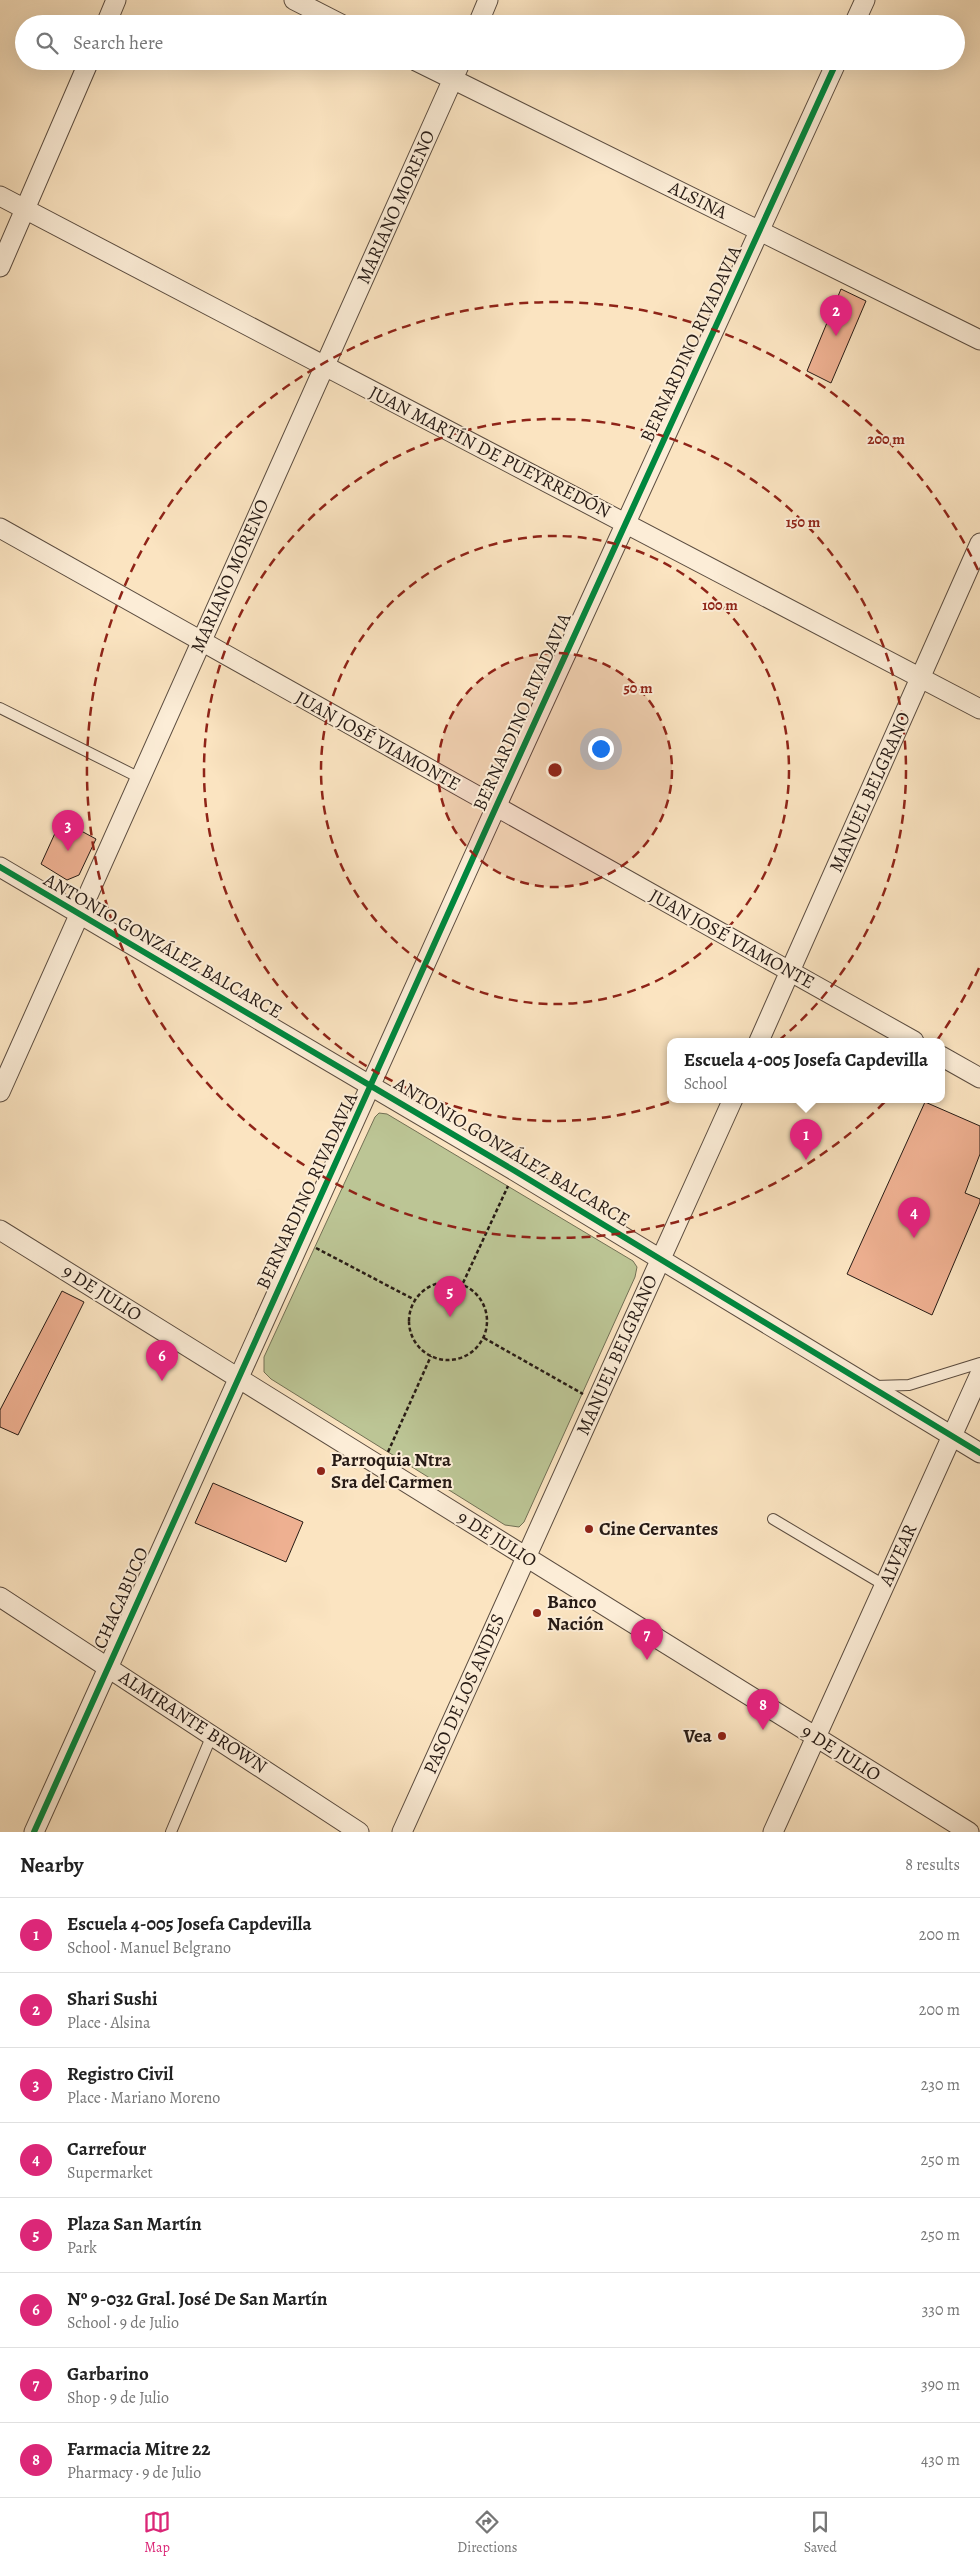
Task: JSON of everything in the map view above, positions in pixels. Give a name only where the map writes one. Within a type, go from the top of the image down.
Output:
[{"type":"street","points":[[110,15],[116,0]]},
{"type":"street","points":[[294,0],[323,15]]},
{"type":"street","points":[[482,15],[488,0]]},
{"type":"street","points":[[858,15],[865,0]]},
{"type":"street","points":[[0,267],[85,70]]},
{"type":"street","name":"ALSINA","points":[[434,70],[980,340]]},
{"type":"street","name":"MARIANO MORENO","points":[[0,1092],[457,70]]},
{"type":"street","name":"BERNARDINO RIVADAVIA","points":[[237,1377],[301,1241],[625,522],[833,70]]},
{"type":"street","name":"JUAN MARTÍN DE PUEYRREDÓN","points":[[0,196],[980,709]]},
{"type":"street","name":"JUAN JOSÉ VIAMONTE","points":[[0,528],[909,1038]]},
{"type":"street","name":"MANUEL BELGRANO","points":[[760,1038],[980,543]]},
{"type":"street","name":"ANTONIO GONZÁLEZ BALCARCE","points":[[0,867],[515,1171],[980,1452]]},
{"type":"street","points":[[945,1058],[980,1078]]},
{"type":"street","name":"MANUEL BELGRANO","points":[[526,1556],[731,1103]]},
{"type":"street","name":"9 DE JULIO","points":[[0,1230],[969,1832]]},
{"type":"street","name":"ALVEAR","points":[[773,1832],[980,1374]]},
{"type":"street","name":"CHACABUCO","points":[[34,1832],[237,1377]]},
{"type":"street","name":"PASO DE LOS ANDES","points":[[402,1832],[526,1556]]},
{"type":"street","name":"ALMIRANTE BROWN","points":[[0,1597],[360,1832]]},
{"type":"lane","points":[[0,708],[140,778]]},
{"type":"lane","points":[[873,1386],[909,1386],[980,1363]]},
{"type":"lane","points":[[773,1520],[884,1585]]},
{"type":"lane","points":[[171,1832],[212,1735]]},
{"type":"path","points":[[463,1284],[515,1171]]},
{"type":"path","points":[[301,1241],[415,1300]]},
{"type":"path","points":[[445,1281],[463,1284],[478,1294],[483,1302],[488,1320],[484,1338],[473,1352],[457,1359],[440,1359],[431,1356],[423,1351],[412,1336],[409,1318],[415,1300],[428,1287],[436,1283],[445,1281]]},
{"type":"path","points":[[484,1338],[596,1402]]},
{"type":"path","points":[[381,1467],[431,1356]]},
{"type":"green space","points":[[379,1113],[387,1114],[633,1261],[637,1267],[635,1277],[524,1522],[519,1527],[505,1525],[271,1379],[264,1372],[264,1357],[375,1117]]},
{"type":"building","points":[[841,289],[866,301],[831,383],[807,371]]},
{"type":"building","points":[[61,820],[96,839],[79,875],[67,880],[41,864]]},
{"type":"building","points":[[925,1103],[980,1126],[980,1154],[965,1193],[980,1199],[980,1202],[932,1315],[847,1274]]},
{"type":"building","points":[[62,1291],[84,1302],[18,1435],[0,1427],[0,1410]]},
{"type":"building","points":[[213,1483],[303,1522],[286,1562],[195,1523]]},
{"type":"cycle path","points":[[34,1832],[496,807],[833,70]]},
{"type":"cycle path","points":[[0,867],[515,1171],[980,1453]]},
{"type":"place","name":"Shari Sushi","points":[[836,336]]},
{"type":"place","name":"Registro Civil","points":[[68,851]]},
{"type":"place","name":"Escuela 4-005 Josefa Capdevilla","points":[[806,1160]]},
{"type":"place","name":"Carrefour","points":[[914,1238]]},
{"type":"place","name":"Plaza San Martín","points":[[450,1317]]},
{"type":"place","name":"Nº 9-032 Gral. José De San Martín","points":[[162,1381]]},
{"type":"place","name":"Parroquia Ntra Sra del Carmen","points":[[321,1471]]},
{"type":"place","name":"Cine Cervantes","points":[[589,1529]]},
{"type":"place","name":"Banco Nación","points":[[537,1613]]},
{"type":"place","name":"Garbarino","points":[[647,1660]]},
{"type":"place","name":"Farmacia Mitre 22","points":[[763,1730]]},
{"type":"place","name":"Vea","points":[[722,1736]]}]
